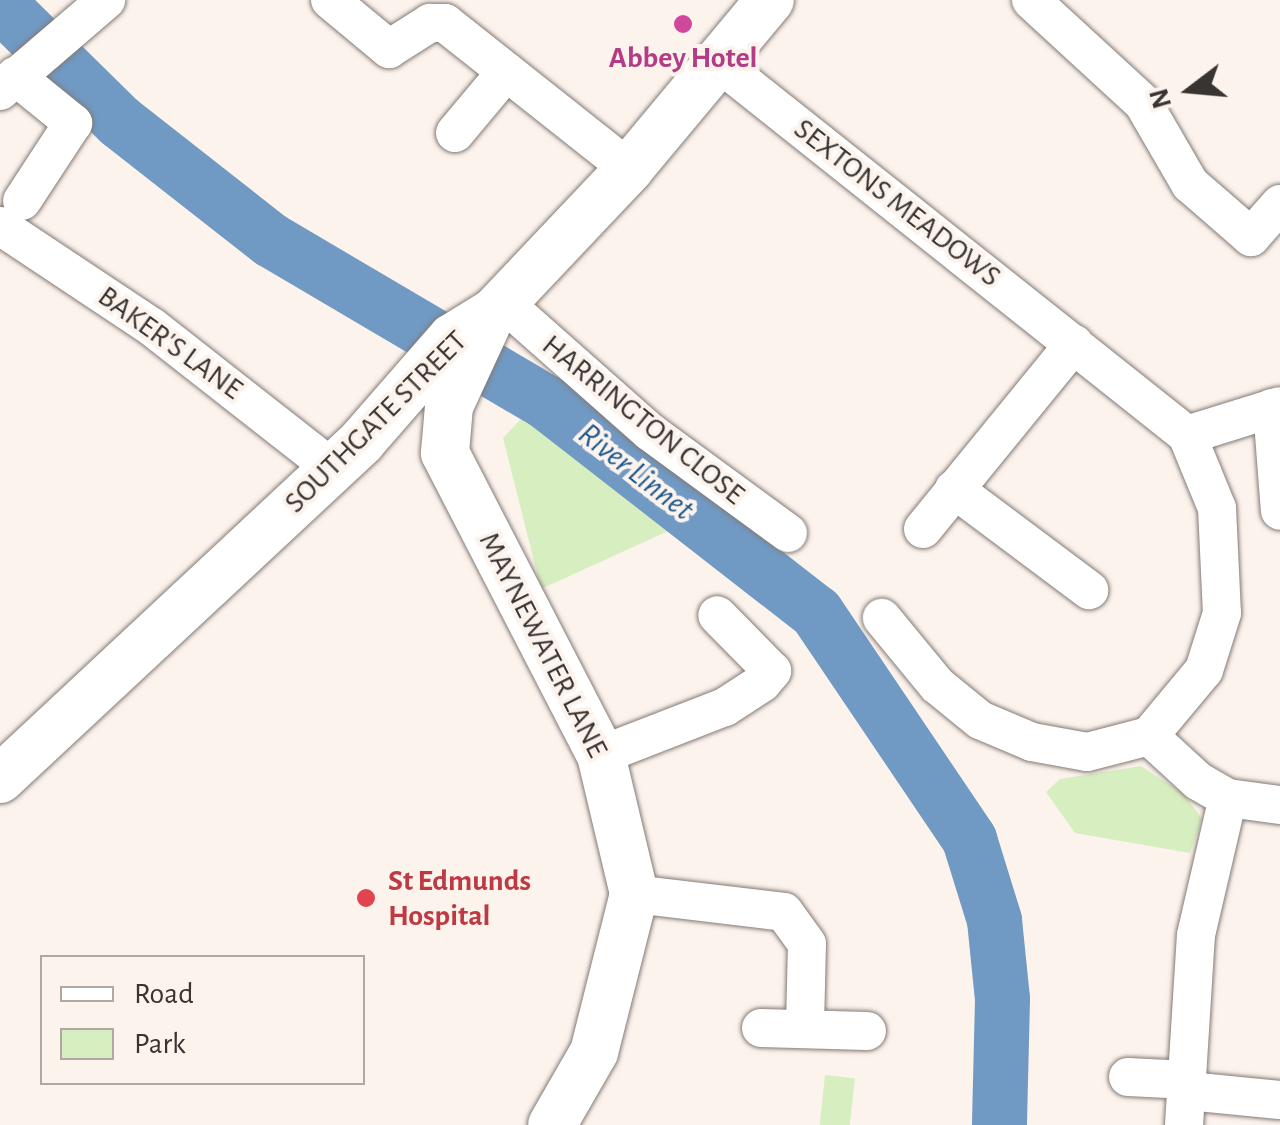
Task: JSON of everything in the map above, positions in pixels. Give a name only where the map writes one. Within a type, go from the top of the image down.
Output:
[{"type":"street","points":[[330,0],[389,49],[430,23],[445,23],[629,169]]},
{"type":"street","name":"SOUTHGATE STREET","points":[[0,779],[470,338],[629,169],[770,0]]},
{"type":"street","points":[[1031,0],[1143,104],[1190,184],[1251,237],[1280,204]]},
{"type":"street","points":[[11,214],[73,122],[12,79],[93,10]]},
{"type":"street","name":"SEXTONS MEADOWS","points":[[719,63],[1186,435],[1217,508],[1226,598],[1204,670],[1148,736]]},
{"type":"street","points":[[454,133],[506,72]]},
{"type":"street","name":"BAKER'S LANE","points":[[11,214],[152,327],[348,455]]},
{"type":"street","points":[[348,455],[391,440],[445,453],[449,406],[470,338]]},
{"type":"street","name":"HARRINGTON CLOSE","points":[[470,338],[650,432],[788,533]]},
{"type":"street","points":[[923,529],[1074,344]]},
{"type":"street","points":[[1186,435],[1276,407],[1280,511]]},
{"type":"street","name":"MAYNEWATER LANE","points":[[445,453],[602,755],[634,894],[594,1052],[552,1125]]},
{"type":"street","points":[[954,488],[1090,590]]},
{"type":"street","points":[[602,755],[725,707],[772,671],[717,615]]},
{"type":"street","points":[[882,618],[937,685],[980,720],[1032,742],[1087,752],[1148,736],[1198,781],[1228,798],[1280,804]]},
{"type":"street","points":[[1187,1099],[1196,934],[1228,798]]},
{"type":"street","points":[[634,894],[784,912],[807,944],[806,1025]]},
{"type":"street","points":[[761,1028],[806,1025],[867,1031]]},
{"type":"street","points":[[1128,1077],[1187,1099],[1280,1100]]},
{"type":"green space","points":[[535,404],[625,465],[690,521],[541,589],[503,438]]},
{"type":"green space","points":[[1141,766],[1184,794],[1202,819],[1190,853],[1075,833],[1046,792],[1060,779]]},
{"type":"green space","points":[[825,1075],[855,1078],[850,1125],[820,1125]]},
{"type":"waterway","name":"River Linnet","points":[[0,4],[119,121],[271,240],[546,402],[816,612],[969,839],[994,920],[1002,999],[999,1125]]},
{"type":"place","name":"Abbey Hotel","points":[[683,24]]},
{"type":"place","name":"St Edmunds Hospital","points":[[366,898]]}]
